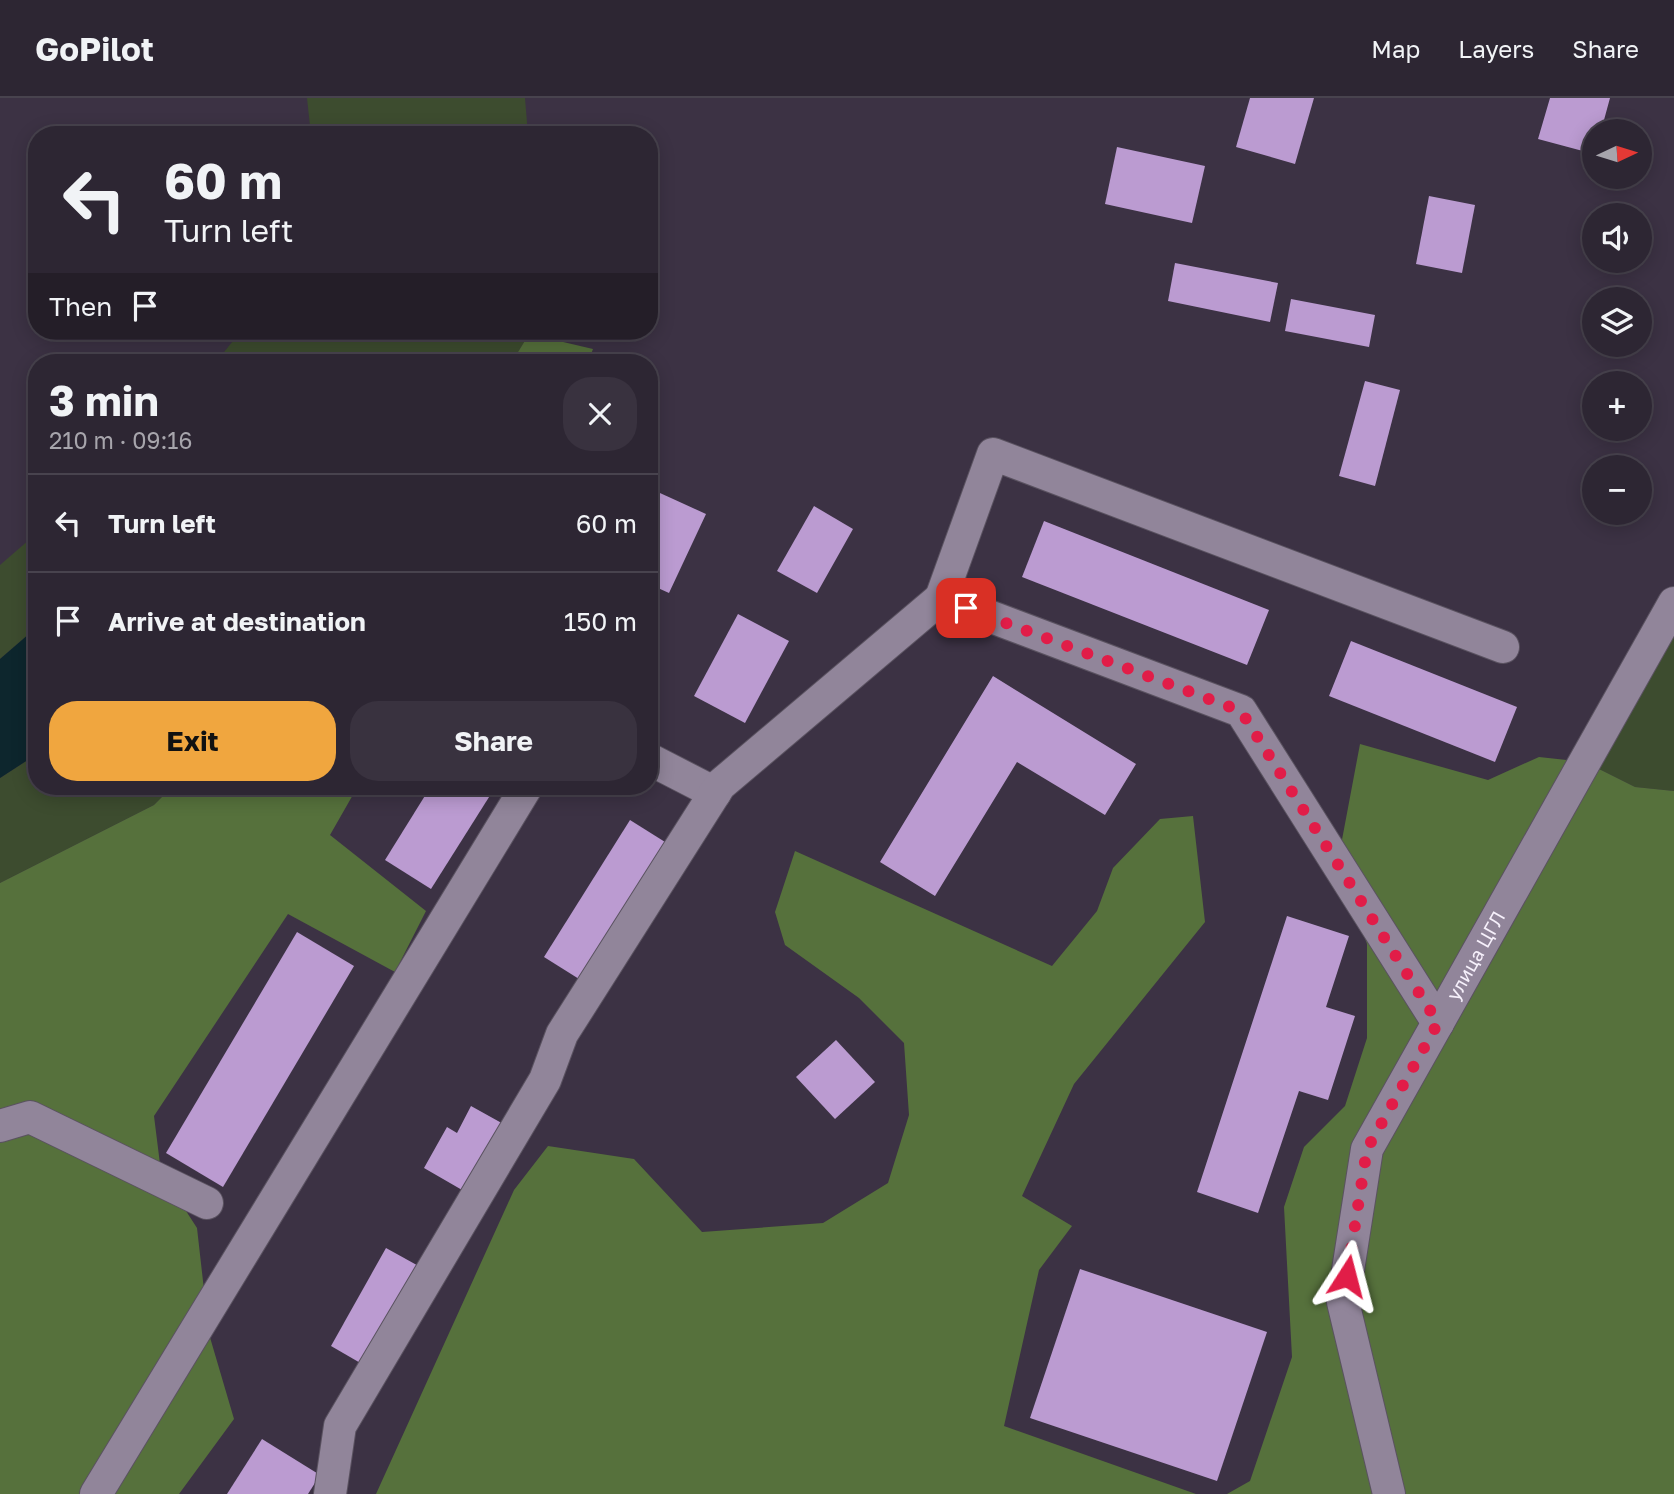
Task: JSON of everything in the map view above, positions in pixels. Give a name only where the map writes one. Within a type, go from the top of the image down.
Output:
[{"type":"street","points":[[330,1494],[340,1426],[545,1080],[562,1034],[720,785],[941,598],[993,454],[1503,647]]},
{"type":"street","points":[[941,598],[1241,711],[1438,1023]]},
{"type":"street","name":"улица ЦГЛ","points":[[1389,1494],[1343,1302],[1367,1149],[1674,603]]},
{"type":"street","points":[[658,764],[715,793]]},
{"type":"street","points":[[96,1494],[522,795]]},
{"type":"street","points":[[0,1126],[30,1117],[207,1203]]},
{"type":"green space","points":[[307,98],[525,98],[527,126],[310,126]]},
{"type":"green space","points":[[234,340],[525,340],[517,354],[222,354]]},
{"type":"green space","points":[[525,340],[555,340],[593,349],[591,354],[517,354]]},
{"type":"green space","points":[[28,541],[28,635],[0,659],[0,565]]},
{"type":"green space","points":[[1674,603],[1674,791],[1635,787],[1585,762]]},
{"type":"green space","points":[[1360,744],[1488,780],[1539,757],[1585,762],[1635,787],[1674,791],[1674,1494],[1227,1494],[1250,1481],[1292,1357],[1284,1207],[1304,1147],[1345,1106],[1367,1038],[1367,944],[1338,861]]},
{"type":"green space","points":[[28,760],[28,795],[164,795],[154,805],[0,883],[0,778]]},
{"type":"green space","points":[[164,795],[353,795],[330,835],[426,911],[395,972],[288,914],[154,1116],[161,1172],[197,1228],[209,1334],[234,1419],[179,1494],[0,1494],[0,883],[154,805]]},
{"type":"green space","points":[[1193,816],[1205,922],[1074,1084],[1022,1196],[1072,1226],[1039,1270],[1004,1426],[1196,1494],[376,1494],[514,1190],[548,1146],[634,1159],[702,1232],[823,1223],[888,1183],[909,1115],[904,1043],[859,998],[785,945],[775,912],[795,851],[1052,966],[1097,911],[1113,868],[1160,819]]},
{"type":"water","points":[[28,635],[28,760],[0,778],[0,659]]},
{"type":"building","points":[[1250,98],[1314,98],[1295,164],[1236,147]]},
{"type":"building","points":[[1550,98],[1610,98],[1604,119],[1582,119],[1582,151],[1538,139]]},
{"type":"building","points":[[1117,147],[1205,166],[1192,223],[1105,204]]},
{"type":"building","points":[[1429,196],[1475,205],[1462,273],[1416,264]]},
{"type":"building","points":[[1175,263],[1278,283],[1270,322],[1168,301]]},
{"type":"building","points":[[1291,299],[1375,315],[1369,347],[1285,331]]},
{"type":"building","points":[[1365,381],[1400,390],[1375,486],[1339,476]]},
{"type":"building","points":[[658,492],[706,514],[669,593],[658,588]]},
{"type":"building","points":[[814,506],[853,529],[817,593],[777,571]]},
{"type":"building","points":[[1044,521],[1269,610],[1247,665],[1022,577]]},
{"type":"building","points":[[738,614],[789,641],[745,723],[694,696]]},
{"type":"building","points":[[1351,641],[1517,707],[1495,762],[1329,696]]},
{"type":"building","points":[[993,676],[1136,764],[1105,815],[1017,762],[935,896],[880,862]]},
{"type":"building","points":[[425,795],[490,795],[431,889],[385,860]]},
{"type":"building","points":[[630,820],[673,847],[587,984],[544,957]]},
{"type":"building","points":[[1287,916],[1349,936],[1326,1007],[1355,1016],[1328,1100],[1299,1091],[1258,1213],[1197,1192]]},
{"type":"building","points":[[297,932],[354,966],[223,1187],[166,1153]]},
{"type":"building","points":[[836,1040],[875,1082],[835,1119],[796,1077]]},
{"type":"building","points":[[471,1106],[507,1126],[469,1194],[424,1168],[447,1127],[457,1133]]},
{"type":"building","points":[[386,1248],[424,1269],[369,1368],[331,1346]]},
{"type":"building","points":[[1080,1269],[1267,1332],[1217,1481],[1030,1418]]},
{"type":"building","points":[[262,1439],[320,1475],[308,1494],[227,1494]]},
{"type":"route","points":[[966,608],[1241,711],[1438,1023],[1367,1149],[1347,1276]]}]
